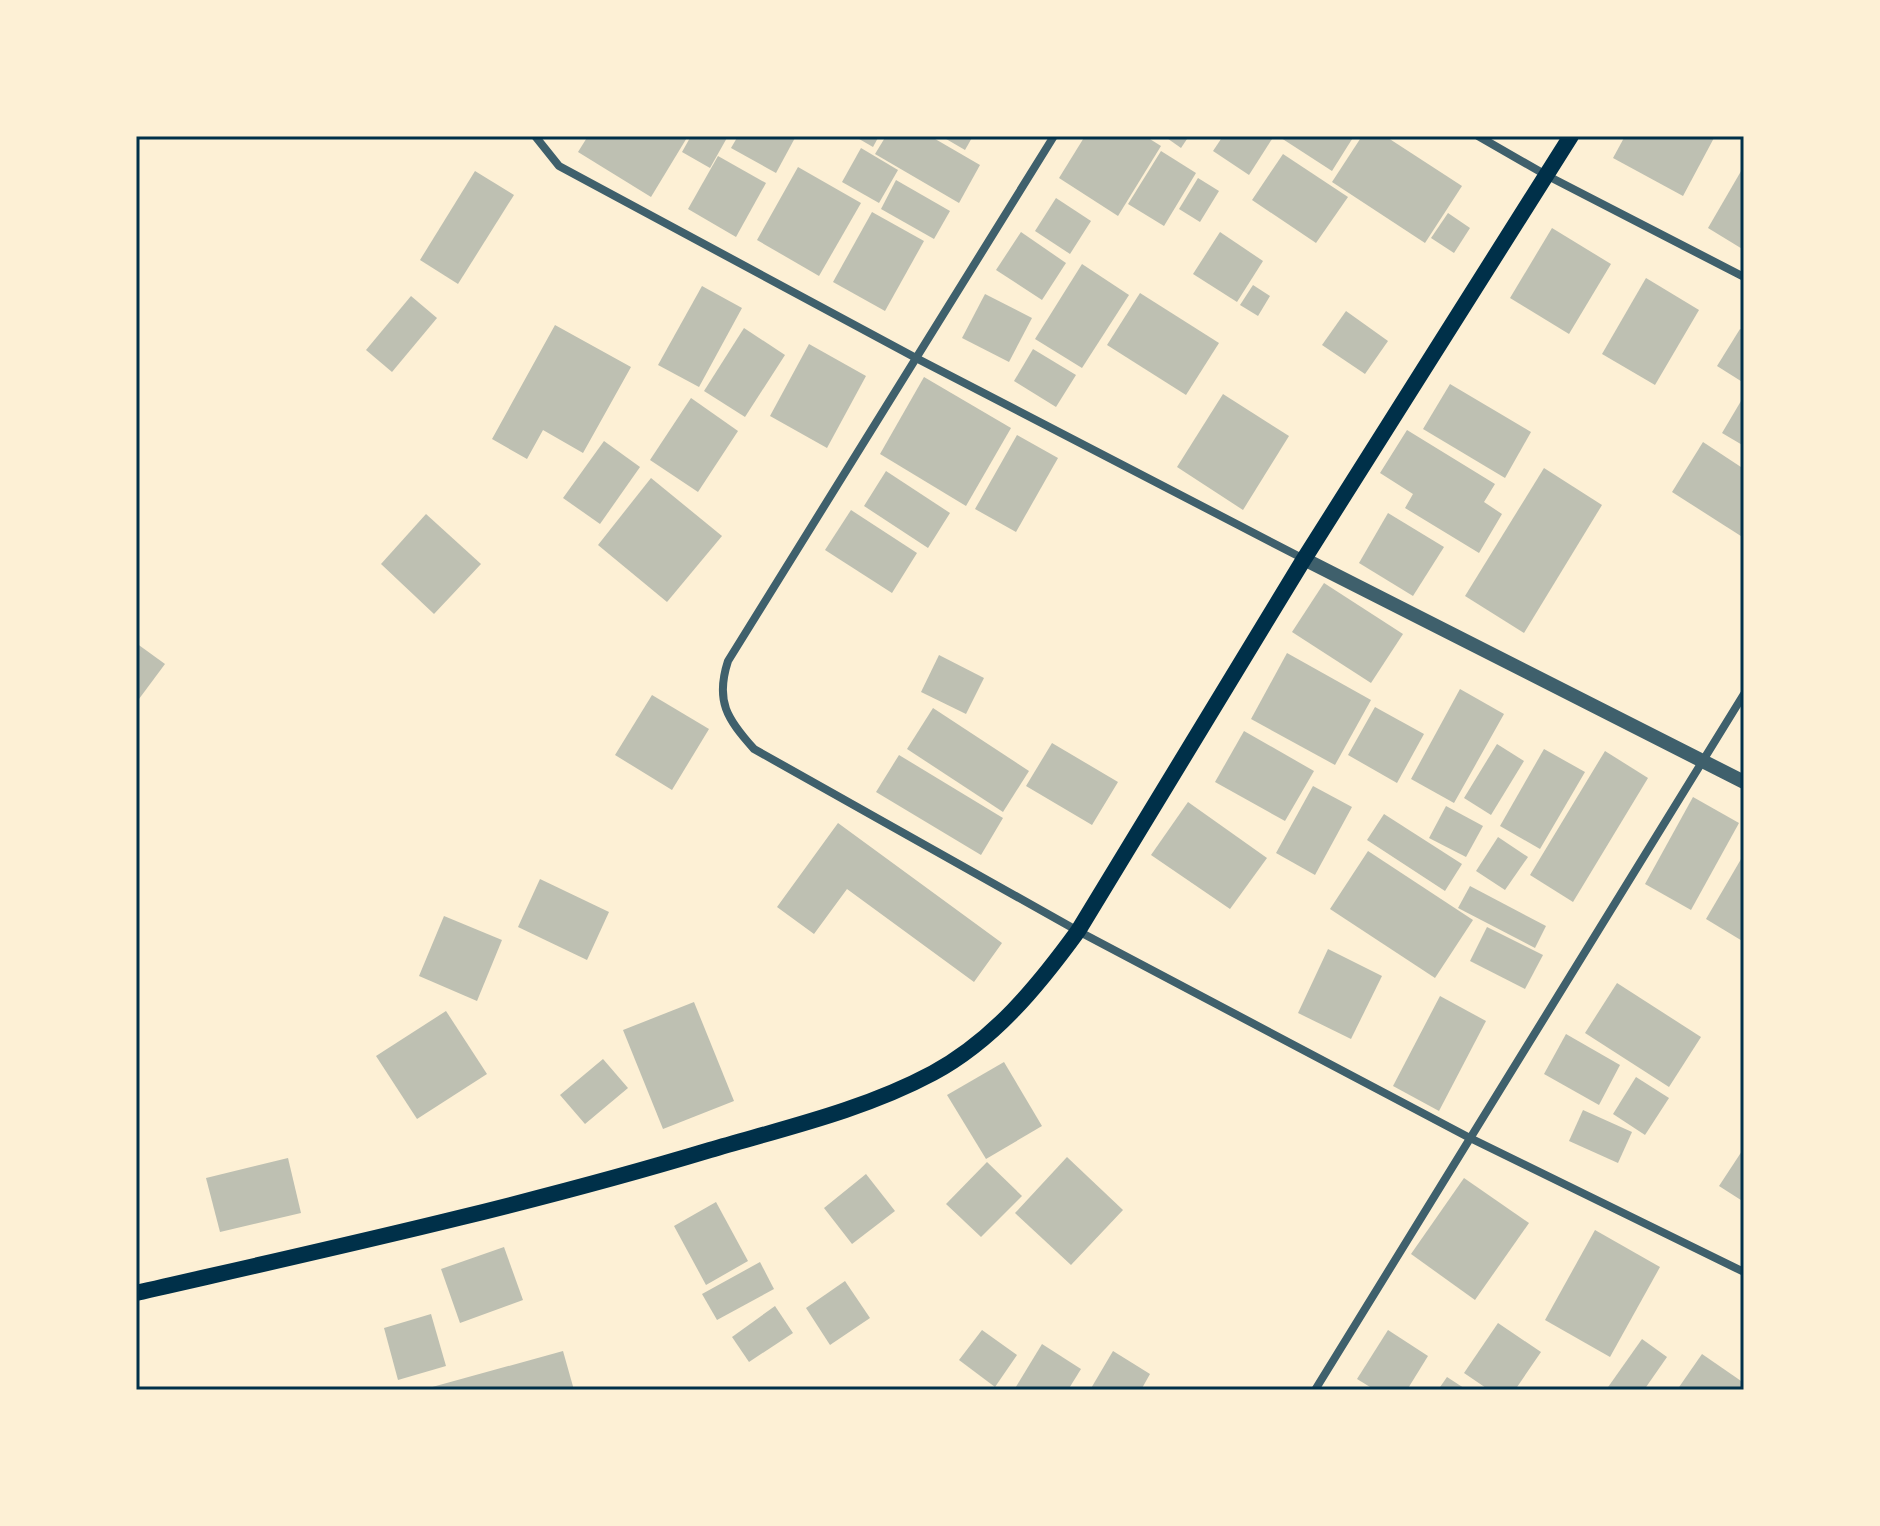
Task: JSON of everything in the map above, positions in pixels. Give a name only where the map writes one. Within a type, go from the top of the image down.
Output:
[{"type":"main road","points":[[136,1293],[482,1214],[856,1106],[933,1073],[988,1035],[1038,985],[1078,931],[1304,559],[1571,136]]},
{"type":"street","points":[[535,136],[559,166],[916,358],[1744,782]]},
{"type":"street","points":[[1054,136],[728,661],[721,684],[725,707],[737,730],[754,749],[1078,931],[1468,1137],[1744,1272]]},
{"type":"street","points":[[1478,136],[1546,175],[1744,277]]},
{"type":"street","points":[[1315,1390],[1468,1137],[1744,694]]},
{"type":"building","points":[[588,136],[688,136],[651,197],[578,152]]},
{"type":"building","points":[[691,136],[728,136],[710,168],[682,152]]},
{"type":"building","points":[[738,136],[796,136],[776,173],[731,148]]},
{"type":"building","points":[[854,136],[879,136],[873,147]]},
{"type":"building","points":[[886,136],[930,136],[980,165],[959,203],[875,154]]},
{"type":"building","points":[[941,136],[973,136],[965,150]]},
{"type":"building","points":[[1085,136],[1145,136],[1161,146],[1118,216],[1059,178]]},
{"type":"building","points":[[1164,136],[1189,136],[1181,148]]},
{"type":"building","points":[[1223,136],[1274,136],[1249,175],[1213,151]]},
{"type":"building","points":[[1278,136],[1354,136],[1332,171]]},
{"type":"building","points":[[1362,136],[1385,136],[1462,186],[1425,243],[1332,182]]},
{"type":"building","points":[[1625,136],[1715,136],[1683,196],[1613,158]]},
{"type":"building","points":[[861,148],[898,170],[879,203],[842,182]]},
{"type":"building","points":[[1161,151],[1196,173],[1164,226],[1128,204]]},
{"type":"building","points":[[1283,154],[1348,197],[1316,243],[1252,200]]},
{"type":"building","points":[[718,156],[766,183],[736,237],[688,209]]},
{"type":"building","points":[[1744,166],[1744,250],[1708,228]]},
{"type":"building","points":[[798,167],[861,203],[819,276],[757,240]]},
{"type":"building","points":[[475,171],[514,195],[458,284],[420,260]]},
{"type":"building","points":[[1198,178],[1219,191],[1200,222],[1179,209]]},
{"type":"building","points":[[896,180],[950,211],[934,239],[881,209]]},
{"type":"building","points":[[1056,198],[1091,221],[1070,254],[1035,231]]},
{"type":"building","points":[[872,212],[924,241],[885,311],[833,282]]},
{"type":"building","points":[[1448,213],[1470,228],[1454,253],[1431,238]]},
{"type":"building","points":[[1552,228],[1611,264],[1569,334],[1510,298]]},
{"type":"building","points":[[1021,232],[1066,263],[1042,300],[996,270]]},
{"type":"building","points":[[1220,232],[1263,261],[1237,302],[1193,274]]},
{"type":"building","points":[[1082,264],[1129,295],[1082,368],[1035,339]]},
{"type":"building","points":[[1646,278],[1699,310],[1655,385],[1602,354]]},
{"type":"building","points":[[1253,285],[1270,296],[1258,316],[1240,305]]},
{"type":"building","points":[[702,286],[742,308],[699,387],[658,365]]},
{"type":"building","points":[[1140,293],[1219,343],[1186,395],[1107,345]]},
{"type":"building","points":[[985,294],[1032,318],[1009,362],[962,338]]},
{"type":"building","points":[[411,296],[437,318],[392,372],[366,350]]},
{"type":"building","points":[[1346,311],[1388,341],[1365,374],[1322,345]]},
{"type":"building","points":[[555,325],[631,367],[583,453],[543,430],[527,459],[492,439]]},
{"type":"building","points":[[744,328],[785,355],[745,417],[704,391]]},
{"type":"building","points":[[1740,329],[1744,331],[1744,383],[1717,366]]},
{"type":"building","points":[[809,344],[866,376],[827,448],[770,416]]},
{"type":"building","points":[[1033,349],[1076,375],[1056,407],[1014,381]]},
{"type":"building","points":[[924,377],[1011,428],[966,506],[880,454]]},
{"type":"building","points":[[1450,384],[1531,432],[1505,478],[1423,429]]},
{"type":"building","points":[[1223,394],[1289,436],[1243,510],[1177,467]]},
{"type":"building","points":[[1744,396],[1744,446],[1722,433]]},
{"type":"building","points":[[691,398],[738,431],[698,492],[650,460]]},
{"type":"building","points":[[1407,430],[1495,484],[1484,502],[1502,514],[1479,553],[1405,508],[1413,494],[1380,473]]},
{"type":"building","points":[[1017,435],[1058,458],[1016,532],[975,509]]},
{"type":"building","points":[[604,441],[640,467],[600,524],[563,498]]},
{"type":"building","points":[[1703,442],[1744,469],[1744,538],[1672,492]]},
{"type":"building","points":[[1544,468],[1602,505],[1524,633],[1465,596]]},
{"type":"building","points":[[886,471],[950,513],[928,548],[864,506]]},
{"type":"building","points":[[651,478],[722,536],[667,602],[598,545]]},
{"type":"building","points":[[851,510],[917,553],[892,593],[825,550]]},
{"type":"building","points":[[1388,513],[1444,547],[1413,596],[1359,563]]},
{"type":"building","points":[[426,514],[481,564],[434,614],[381,564]]},
{"type":"building","points":[[1324,583],[1403,634],[1371,683],[1292,632]]},
{"type":"building","points":[[136,643],[165,664],[136,703]]},
{"type":"building","points":[[1287,653],[1371,700],[1335,765],[1251,719]]},
{"type":"building","points":[[939,655],[984,678],[966,714],[921,692]]},
{"type":"building","points":[[1460,689],[1504,714],[1454,803],[1411,779]]},
{"type":"building","points":[[652,695],[709,729],[672,790],[615,755]]},
{"type":"building","points":[[1375,707],[1424,734],[1397,783],[1348,755]]},
{"type":"building","points":[[933,708],[1029,771],[1003,812],[907,749]]},
{"type":"building","points":[[1244,731],[1314,771],[1285,821],[1215,782]]},
{"type":"building","points":[[1052,743],[1118,782],[1092,825],[1026,786]]},
{"type":"building","points":[[1497,744],[1524,761],[1491,815],[1464,798]]},
{"type":"building","points":[[1544,749],[1585,772],[1540,849],[1500,826]]},
{"type":"building","points":[[1605,751],[1648,778],[1573,902],[1530,875]]},
{"type":"building","points":[[899,755],[1003,818],[981,855],[876,792]]},
{"type":"building","points":[[1313,786],[1352,807],[1315,875],[1276,853]]},
{"type":"building","points":[[1693,797],[1739,823],[1691,910],[1645,884]]},
{"type":"building","points":[[1188,802],[1267,858],[1230,909],[1151,855]]},
{"type":"building","points":[[1446,806],[1483,826],[1466,857],[1429,838]]},
{"type":"building","points":[[1384,814],[1462,864],[1445,891],[1367,840]]},
{"type":"building","points":[[838,823],[1002,943],[974,982],[847,889],[814,934],[777,907]]},
{"type":"building","points":[[1498,837],[1528,857],[1505,890],[1476,871]]},
{"type":"building","points":[[1368,851],[1473,920],[1435,978],[1330,909]]},
{"type":"building","points":[[1744,854],[1744,942],[1706,919]]},
{"type":"building","points":[[540,879],[609,912],[587,960],[518,927]]},
{"type":"building","points":[[1470,886],[1546,926],[1535,948],[1458,908]]},
{"type":"building","points":[[444,916],[502,940],[477,1001],[419,976]]},
{"type":"building","points":[[1487,927],[1543,955],[1525,989],[1470,961]]},
{"type":"building","points":[[1328,949],[1382,976],[1351,1039],[1298,1013]]},
{"type":"building","points":[[1617,983],[1701,1037],[1669,1087],[1585,1033]]},
{"type":"building","points":[[1440,996],[1486,1021],[1439,1111],[1393,1086]]},
{"type":"building","points":[[694,1002],[734,1101],[663,1129],[623,1030]]},
{"type":"building","points":[[446,1011],[487,1074],[417,1119],[376,1056]]},
{"type":"building","points":[[1566,1034],[1620,1065],[1599,1105],[1544,1074]]},
{"type":"building","points":[[603,1059],[628,1088],[585,1124],[560,1095]]},
{"type":"building","points":[[1004,1062],[1042,1126],[986,1159],[947,1095]]},
{"type":"building","points":[[1636,1077],[1669,1098],[1645,1135],[1613,1114]]},
{"type":"building","points":[[1583,1110],[1632,1132],[1618,1163],[1569,1141]]},
{"type":"building","points":[[1744,1148],[1744,1202],[1719,1186]]},
{"type":"building","points":[[1067,1157],[1123,1210],[1071,1265],[1015,1213]]},
{"type":"building","points":[[288,1158],[301,1213],[220,1232],[206,1178]]},
{"type":"building","points":[[987,1162],[1022,1196],[981,1237],[946,1204]]},
{"type":"building","points":[[866,1174],[895,1211],[852,1244],[824,1208]]},
{"type":"building","points":[[1464,1178],[1529,1223],[1475,1300],[1411,1254]]},
{"type":"building","points":[[716,1202],[748,1261],[706,1285],[674,1226]]},
{"type":"building","points":[[1595,1230],[1660,1267],[1610,1357],[1545,1320]]},
{"type":"building","points":[[504,1247],[523,1300],[460,1323],[441,1269]]},
{"type":"building","points":[[760,1262],[774,1289],[717,1320],[702,1294]]},
{"type":"building","points":[[845,1281],[870,1318],[830,1345],[806,1308]]},
{"type":"building","points":[[775,1306],[793,1333],[749,1362],[732,1337]]},
{"type":"building","points":[[431,1314],[446,1366],[398,1380],[384,1328]]},
{"type":"building","points":[[1498,1323],[1541,1352],[1515,1390],[1489,1390],[1464,1373]]},
{"type":"building","points":[[982,1330],[1017,1355],[995,1387],[959,1360]]},
{"type":"building","points":[[1388,1330],[1428,1356],[1407,1390],[1375,1390],[1357,1379]]},
{"type":"building","points":[[1642,1339],[1667,1357],[1644,1390],[1606,1390]]},
{"type":"building","points":[[1042,1344],[1081,1369],[1068,1390],[1014,1390]]},
{"type":"building","points":[[563,1351],[574,1390],[425,1389]]},
{"type":"building","points":[[1113,1351],[1150,1374],[1141,1390],[1090,1390]]},
{"type":"building","points":[[1702,1354],[1744,1383],[1744,1390],[1677,1390]]},
{"type":"building","points":[[1447,1377],[1467,1390],[1438,1390]]}]
